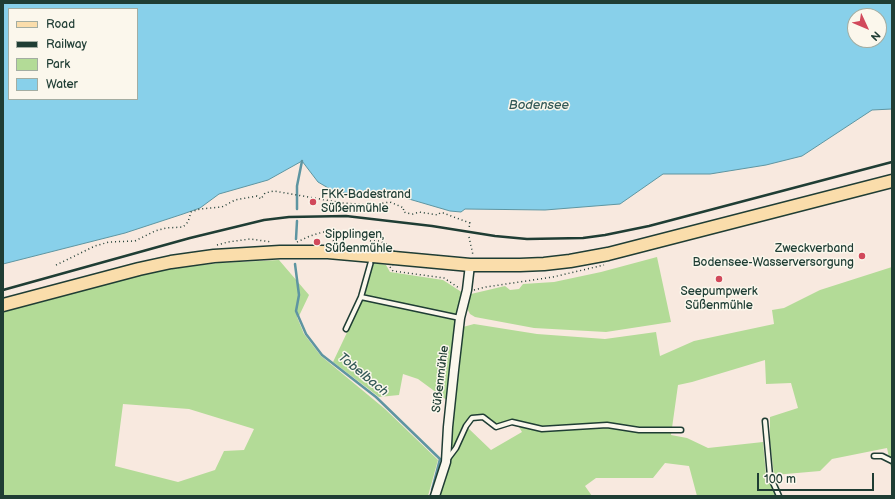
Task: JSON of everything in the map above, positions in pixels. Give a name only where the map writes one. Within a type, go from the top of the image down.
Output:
[{"type":"main road","points":[[3,305],[171,262],[256,252],[328,252],[373,250],[391,261],[470,265],[544,264],[600,255],[892,181]]},
{"type":"street","name":"Süßenmühle","points":[[434,496],[446,462],[448,427],[460,318],[467,290],[470,265]]},
{"type":"lane","points":[[346,329],[360,298],[373,250]]},
{"type":"lane","points":[[360,298],[460,318]]},
{"type":"lane","points":[[446,462],[456,448],[466,426],[472,418],[482,417],[496,427],[512,422],[542,428],[606,425],[639,430],[681,430]]},
{"type":"lane","points":[[765,420],[770,476],[779,496]]},
{"type":"lane","points":[[874,456],[882,456],[892,461]]},
{"type":"path","points":[[56,265],[95,246],[109,242],[135,241],[155,231],[166,228],[184,227],[192,212],[200,209],[222,207],[235,200],[257,196],[261,199],[265,193],[274,191],[343,203],[370,205],[390,202],[404,208],[403,211],[406,213],[431,213],[438,215],[443,213],[470,223],[469,228]]},
{"type":"path","points":[[302,240],[323,232],[346,234],[370,241],[380,241],[386,244]]},
{"type":"path","points":[[469,237],[473,255],[470,265]]},
{"type":"path","points":[[370,241],[373,250]]},
{"type":"path","points":[[391,261],[393,270],[444,278],[456,287],[467,290]]},
{"type":"green space","points":[[657,257],[671,322],[606,332],[534,328],[475,317],[470,314],[467,308],[471,294],[505,286],[510,290],[519,289],[523,284],[554,282],[601,272]]},
{"type":"green space","points":[[279,260],[309,295],[299,316],[297,317],[304,334],[321,356],[385,409],[438,460],[428,496],[3,496],[3,312],[139,275],[163,270],[219,263]],"holes":[[[123,404],[189,409],[254,429],[244,450],[224,451],[215,470],[178,482],[115,466]]]},
{"type":"green space","points":[[374,263],[386,265],[390,272],[443,280],[463,293],[448,401],[418,379],[403,374],[399,395],[379,397],[333,362],[361,303]]},
{"type":"green space","points":[[892,267],[892,472],[887,448],[832,459],[820,471],[774,475],[770,442],[770,417],[798,408],[791,383],[766,384],[765,360],[678,385],[671,435],[687,438],[708,448],[763,442],[766,475],[776,496],[697,496],[689,466],[665,463],[653,478],[596,478],[585,486],[592,496],[439,496],[452,416],[463,327],[474,324],[537,334],[605,339],[656,332],[660,356],[694,341],[774,324],[772,310],[784,308],[820,290]],"holes":[[[482,419],[495,429],[511,424],[519,427],[522,432],[491,450],[467,427],[474,420]]]},
{"type":"water","name":"Bodensee","points":[[3,3],[892,3],[892,109],[872,110],[802,156],[766,165],[710,174],[663,174],[620,204],[545,210],[465,209],[461,212],[450,211],[385,192],[375,198],[330,189],[318,182],[302,161],[268,180],[219,194],[200,208],[125,233],[3,264]]},
{"type":"waterway","name":"Tobelbach","points":[[297,209],[297,186],[302,161]]},
{"type":"waterway","name":"Tobelbach","points":[[296,239],[297,221]]},
{"type":"waterway","name":"Tobelbach","points":[[295,264],[299,295],[296,311],[306,334],[322,355],[376,397],[440,459],[432,490]]},
{"type":"railway","points":[[3,290],[190,238],[264,220],[289,217],[346,216],[527,239],[583,238],[649,226],[892,162]]},
{"type":"place","name":"FKK-Badestrand Süßenmühle","points":[[313,202]]},
{"type":"place","name":"Sipplingen, Süßenmühle","points":[[317,242]]},
{"type":"place","name":"Zweckverband Bodensee-Wasserversorgung","points":[[862,256]]},
{"type":"place","name":"Seepumpwerk Süßenmühle","points":[[719,279]]}]
